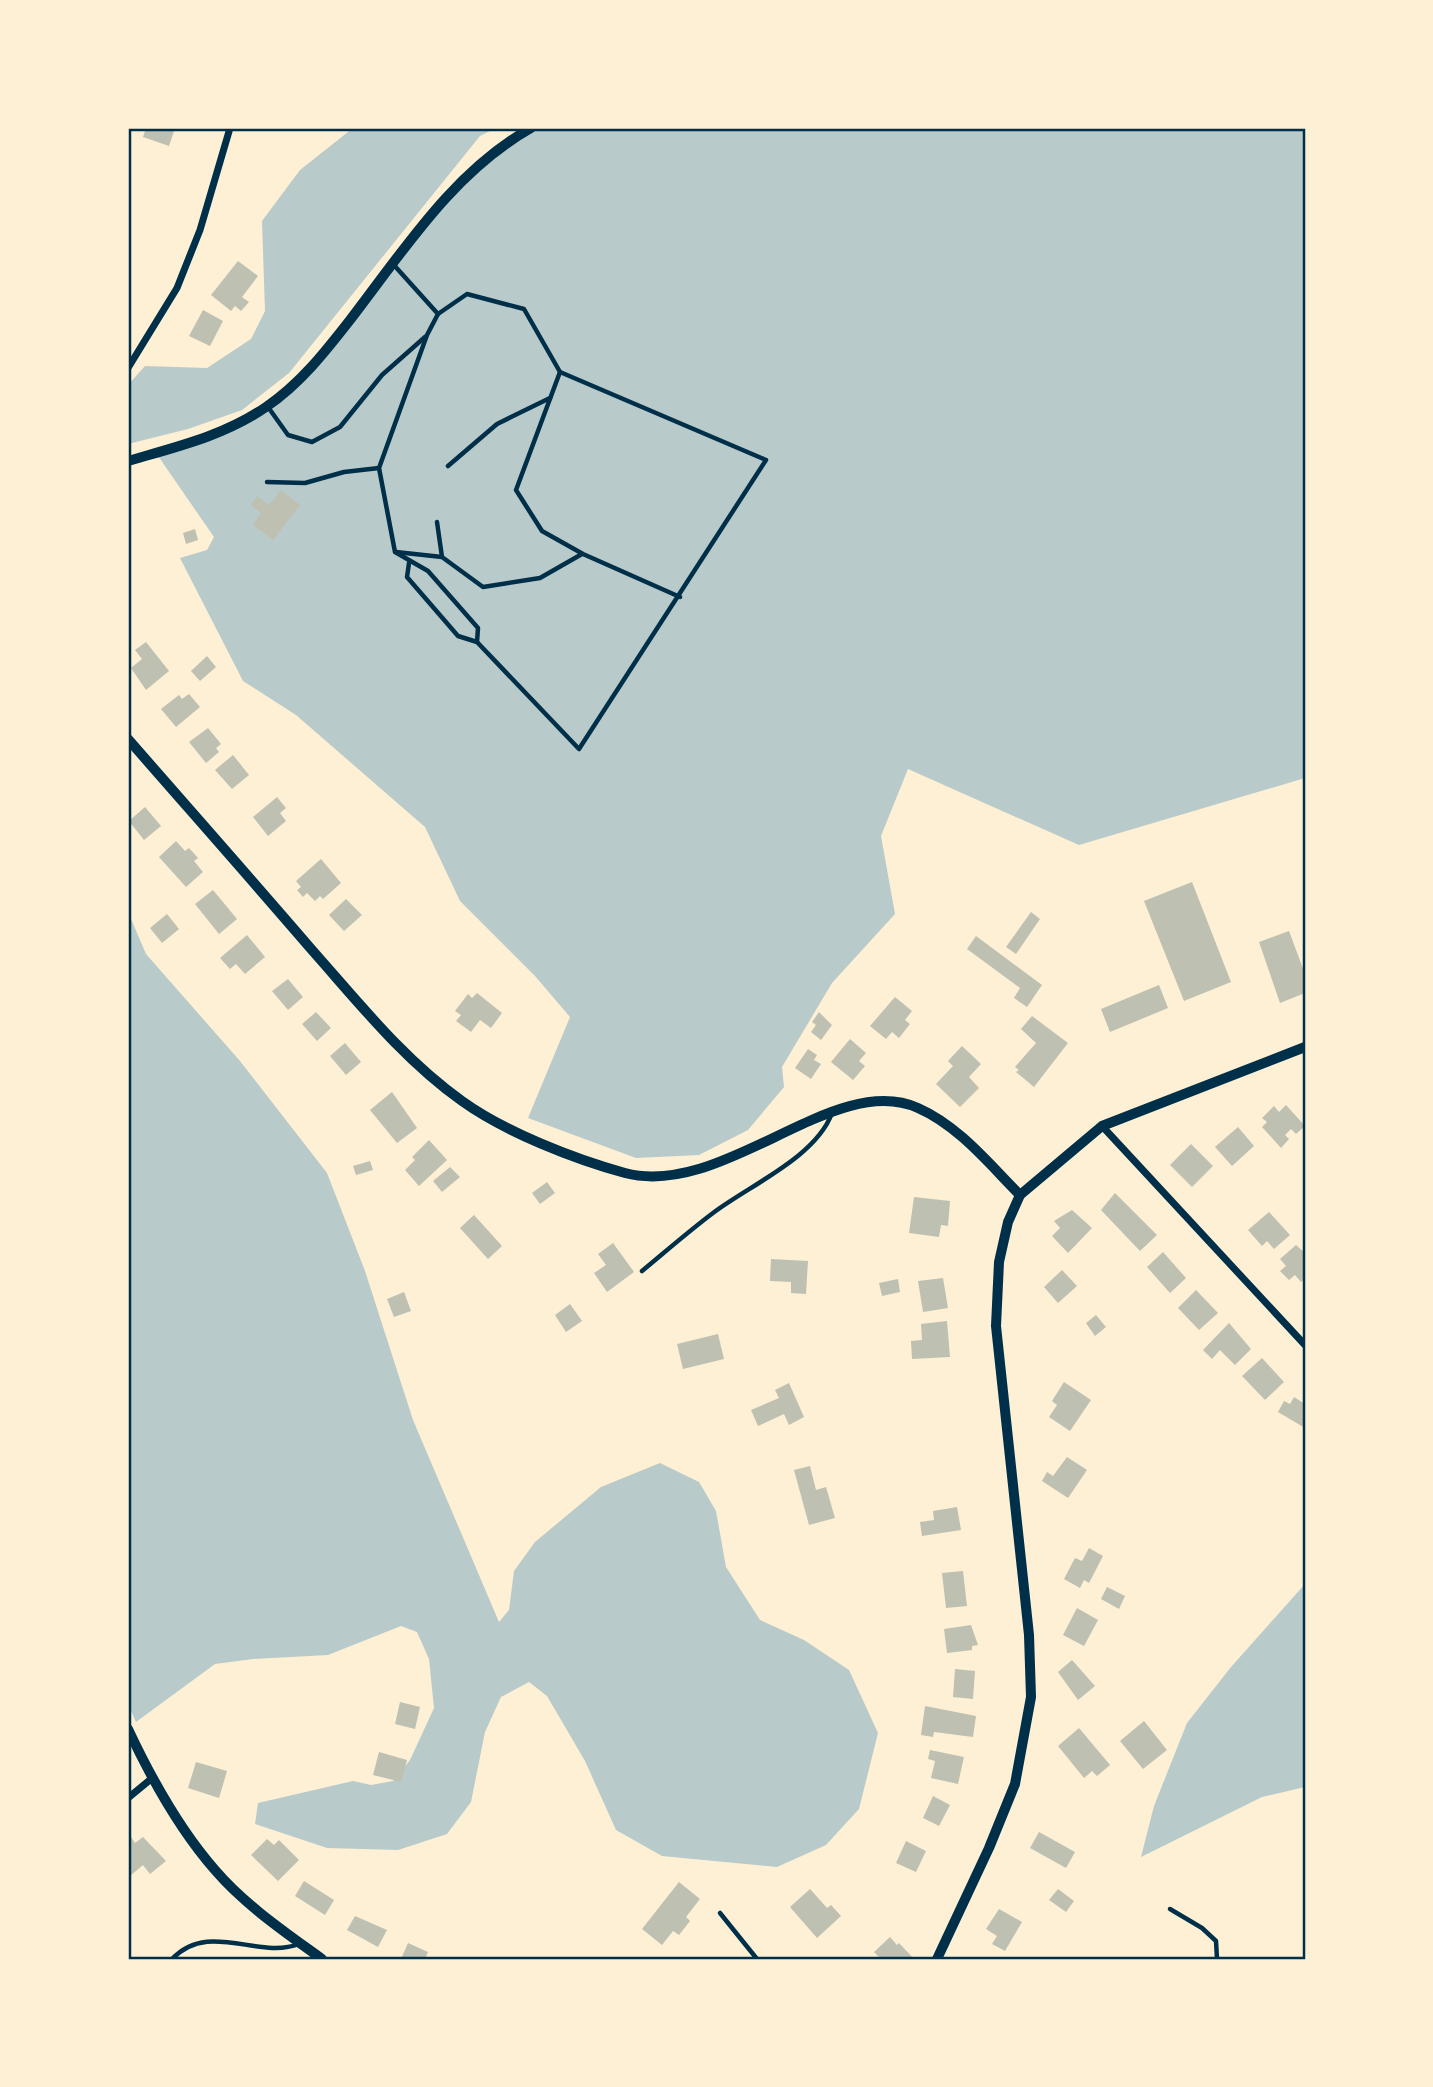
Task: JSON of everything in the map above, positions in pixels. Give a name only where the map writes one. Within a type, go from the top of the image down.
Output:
[{"type":"street","points":[[128,368],[177,288],[200,230],[230,128]]},
{"type":"street","points":[[128,461],[214,436],[268,407],[313,368],[447,195],[498,147],[531,128]]},
{"type":"street","points":[[128,738],[382,1029],[436,1082],[464,1103],[550,1147],[628,1174],[668,1177],[723,1162],[832,1113],[876,1101],[916,1107],[950,1126],[1020,1195]]},
{"type":"street","points":[[937,1959],[989,1848],[1015,1784],[1031,1697],[1029,1635],[996,1326],[1002,1240],[1020,1195],[1102,1126],[1305,1047]]},
{"type":"street","points":[[1102,1126],[1305,1345]]},
{"type":"street","points":[[128,1729],[151,1779],[215,1870],[270,1922],[322,1959]]},
{"type":"street","points":[[128,1798],[151,1779]]},
{"type":"lane","points":[[393,264],[438,314]]},
{"type":"lane","points":[[409,562],[407,577],[458,636],[477,642],[579,749],[680,597],[766,460],[560,372],[524,309],[467,294],[438,314],[427,335],[379,468],[395,552],[428,571],[478,628],[477,642]]},
{"type":"lane","points":[[268,407],[288,435],[312,442],[340,427],[382,375],[427,335]]},
{"type":"lane","points":[[560,372],[516,490],[542,531],[583,554],[680,597]]},
{"type":"lane","points":[[448,466],[497,424],[550,398]]},
{"type":"lane","points":[[267,482],[305,484],[344,472],[379,468]]},
{"type":"lane","points":[[437,522],[442,557]]},
{"type":"lane","points":[[395,552],[442,557],[483,587],[540,578],[583,554]]},
{"type":"lane","points":[[642,1271],[714,1212],[812,1144],[827,1128],[832,1113]]},
{"type":"lane","points":[[1170,1909],[1202,1928],[1216,1941],[1217,1959]]},
{"type":"lane","points":[[720,1913],[757,1959]]},
{"type":"lane","points":[[172,1959],[198,1944],[223,1939],[267,1949],[287,1949],[300,1944]]},
{"type":"shaded area","points":[[353,128],[496,128],[480,136],[289,373],[242,410],[188,429],[128,444],[128,385],[145,366],[207,368],[251,339],[265,311],[262,221],[300,170]]},
{"type":"shaded area","points":[[531,128],[1305,128],[1305,778],[1079,845],[908,769],[881,836],[895,914],[832,983],[782,1067],[784,1087],[748,1130],[699,1155],[636,1158],[528,1118],[570,1017],[535,976],[460,901],[425,827],[296,715],[243,681],[180,558],[207,550],[214,537],[156,453],[238,424],[313,368],[447,195]]},
{"type":"shaded area","points":[[128,912],[146,954],[240,1061],[327,1173],[365,1271],[413,1420],[499,1622],[509,1610],[514,1571],[535,1542],[601,1487],[660,1463],[699,1482],[716,1511],[726,1567],[760,1620],[804,1640],[849,1670],[878,1733],[859,1809],[826,1845],[777,1867],[662,1856],[616,1830],[585,1761],[547,1696],[529,1682],[501,1697],[485,1732],[471,1802],[447,1834],[398,1850],[327,1848],[255,1824],[258,1803],[353,1781],[371,1785],[393,1781],[410,1760],[434,1708],[429,1659],[417,1632],[401,1626],[328,1655],[215,1664],[136,1722],[128,1704]]},
{"type":"shaded area","points":[[1305,1584],[1305,1787],[1262,1797],[1141,1857],[1154,1806],[1187,1723],[1231,1667]]},
{"type":"building","points":[[146,128],[175,128],[169,146],[143,137]]},
{"type":"building","points":[[238,261],[258,276],[242,297],[249,302],[241,311],[235,306],[231,311],[211,295]]},
{"type":"building","points":[[203,310],[223,321],[210,346],[189,336]]},
{"type":"building","points":[[281,490],[300,505],[273,540],[253,525],[261,513],[251,505],[257,496],[269,505]]},
{"type":"building","points":[[195,529],[198,540],[186,544],[183,533]]},
{"type":"building","points":[[146,642],[169,671],[146,690],[131,668],[142,659],[135,650]]},
{"type":"building","points":[[207,656],[216,667],[200,681],[191,671]]},
{"type":"building","points":[[189,694],[200,707],[176,727],[161,709],[179,695],[182,699]]},
{"type":"building","points":[[208,728],[221,744],[216,748],[219,752],[206,763],[189,742]]},
{"type":"building","points":[[233,755],[249,775],[232,789],[215,770]]},
{"type":"building","points":[[277,797],[286,808],[280,813],[286,821],[268,836],[253,817]]},
{"type":"building","points":[[145,807],[161,826],[144,840],[129,821]]},
{"type":"building","points":[[176,841],[185,851],[189,848],[198,858],[194,861],[203,872],[186,887],[159,857]]},
{"type":"building","points":[[321,859],[341,883],[323,899],[320,896],[315,901],[307,893],[303,897],[297,890],[301,887],[296,881]]},
{"type":"building","points":[[1192,882],[1231,982],[1184,1001],[1144,901]]},
{"type":"building","points":[[213,890],[237,919],[219,934],[195,904]]},
{"type":"building","points":[[346,899],[362,915],[344,931],[329,915]]},
{"type":"building","points":[[1031,912],[1040,919],[1016,954],[1006,947]]},
{"type":"building","points":[[167,914],[179,929],[162,943],[150,928]]},
{"type":"building","points":[[1289,931],[1305,974],[1305,993],[1280,1003],[1259,942]]},
{"type":"building","points":[[247,935],[265,957],[245,974],[236,964],[230,969],[220,958]]},
{"type":"building","points":[[976,936],[1042,985],[1027,1007],[1014,998],[1020,988],[967,949]]},
{"type":"building","points":[[288,979],[303,997],[288,1010],[272,991]]},
{"type":"building","points":[[1159,985],[1168,1008],[1110,1032],[1101,1009]]},
{"type":"building","points":[[477,993],[502,1013],[491,1028],[480,1020],[471,1032],[456,1021],[461,1015],[455,1011],[468,994],[472,998]]},
{"type":"building","points":[[895,997],[912,1011],[905,1020],[910,1024],[899,1038],[892,1032],[886,1039],[870,1026]]},
{"type":"building","points":[[316,1012],[331,1028],[317,1041],[302,1024]]},
{"type":"building","points":[[819,1012],[832,1025],[821,1040],[811,1032],[816,1025],[812,1022]]},
{"type":"building","points":[[1032,1016],[1068,1043],[1034,1087],[1016,1072],[1019,1070],[1015,1067],[1036,1043],[1021,1029]]},
{"type":"building","points":[[850,1039],[866,1053],[859,1061],[865,1066],[853,1080],[831,1062]]},
{"type":"building","points":[[345,1043],[361,1062],[346,1075],[330,1056]]},
{"type":"building","points":[[962,1046],[981,1064],[969,1077],[979,1088],[960,1107],[936,1084],[953,1066],[948,1061]]},
{"type":"building","points":[[808,1049],[817,1055],[814,1060],[821,1064],[811,1079],[795,1068]]},
{"type":"building","points":[[392,1092],[417,1128],[397,1143],[370,1110]]},
{"type":"building","points":[[1286,1105],[1305,1126],[1296,1134],[1291,1129],[1285,1135],[1289,1139],[1281,1148],[1262,1127],[1267,1122],[1262,1118],[1274,1106],[1279,1112]]},
{"type":"building","points":[[1238,1127],[1254,1146],[1232,1166],[1215,1147]]},
{"type":"building","points":[[429,1140],[447,1160],[419,1186],[405,1170],[415,1160],[412,1157]]},
{"type":"building","points":[[1191,1144],[1213,1166],[1192,1187],[1170,1165]]},
{"type":"building","points":[[370,1161],[373,1170],[356,1175],[353,1166]]},
{"type":"building","points":[[450,1167],[460,1177],[442,1192],[433,1181]]},
{"type":"building","points":[[547,1182],[555,1193],[540,1204],[532,1193]]},
{"type":"building","points":[[1115,1193],[1157,1235],[1140,1251],[1101,1210]]},
{"type":"building","points":[[914,1197],[950,1201],[948,1226],[941,1225],[939,1237],[909,1233]]},
{"type":"building","points":[[1072,1210],[1092,1228],[1068,1253],[1052,1236],[1060,1228],[1054,1221]]},
{"type":"building","points":[[1269,1212],[1290,1235],[1274,1249],[1267,1241],[1262,1246],[1248,1230]]},
{"type":"building","points":[[474,1215],[502,1246],[488,1259],[460,1228]]},
{"type":"building","points":[[613,1243],[634,1272],[607,1292],[594,1273],[606,1265],[598,1254]]},
{"type":"building","points":[[1296,1245],[1305,1253],[1305,1278],[1301,1282],[1295,1275],[1289,1280],[1280,1271],[1286,1266],[1280,1259]]},
{"type":"building","points":[[1163,1252],[1186,1278],[1170,1293],[1147,1267]]},
{"type":"building","points":[[771,1259],[808,1261],[806,1294],[791,1293],[791,1282],[770,1281]]},
{"type":"building","points":[[1062,1270],[1077,1286],[1058,1303],[1044,1287]]},
{"type":"building","points":[[943,1278],[948,1308],[923,1312],[918,1281]]},
{"type":"building","points":[[898,1279],[900,1292],[882,1296],[879,1283]]},
{"type":"building","points":[[1196,1290],[1218,1313],[1199,1330],[1178,1308]]},
{"type":"building","points":[[404,1292],[411,1311],[394,1317],[387,1299]]},
{"type":"building","points":[[570,1304],[582,1321],[566,1332],[555,1315]]},
{"type":"building","points":[[1096,1315],[1106,1327],[1095,1336],[1086,1323]]},
{"type":"building","points":[[947,1321],[950,1357],[912,1359],[911,1341],[922,1340],[921,1324]]},
{"type":"building","points":[[1229,1323],[1251,1349],[1235,1365],[1220,1350],[1212,1359],[1203,1350]]},
{"type":"building","points":[[718,1334],[724,1359],[683,1369],[677,1344]]},
{"type":"building","points":[[1262,1358],[1284,1382],[1265,1400],[1242,1376]]},
{"type":"building","points":[[1064,1382],[1091,1400],[1070,1431],[1049,1417],[1057,1405],[1052,1401]]},
{"type":"building","points":[[789,1383],[804,1417],[789,1425],[784,1414],[758,1426],[751,1410],[779,1398],[775,1390]]},
{"type":"building","points":[[1294,1397],[1305,1404],[1305,1428],[1278,1412],[1284,1401],[1290,1404]]},
{"type":"building","points":[[1067,1457],[1087,1470],[1068,1498],[1042,1481],[1047,1472],[1053,1476]]},
{"type":"building","points":[[810,1466],[816,1490],[826,1487],[835,1518],[809,1525],[794,1470]]},
{"type":"building","points":[[957,1507],[961,1530],[922,1536],[920,1522],[934,1520],[933,1511]]},
{"type":"building","points":[[1089,1548],[1103,1556],[1089,1583],[1084,1580],[1080,1588],[1064,1579],[1075,1558],[1082,1561]]},
{"type":"building","points":[[963,1571],[967,1606],[946,1608],[942,1573]]},
{"type":"building","points":[[1107,1587],[1125,1596],[1119,1609],[1101,1599]]},
{"type":"building","points":[[1077,1608],[1098,1620],[1084,1646],[1063,1635]]},
{"type":"building","points":[[971,1625],[978,1645],[972,1646],[972,1650],[947,1653],[944,1629]]},
{"type":"building","points":[[1072,1660],[1095,1686],[1078,1700],[1058,1672]]},
{"type":"building","points":[[955,1669],[975,1671],[973,1699],[953,1697]]},
{"type":"building","points":[[400,1702],[420,1707],[415,1729],[395,1724]]},
{"type":"building","points":[[925,1706],[976,1716],[973,1737],[934,1732],[933,1737],[921,1735]]},
{"type":"building","points":[[1144,1721],[1167,1750],[1143,1769],[1120,1741]]},
{"type":"building","points":[[1079,1728],[1110,1765],[1097,1776],[1092,1771],[1084,1778],[1058,1746]]},
{"type":"building","points":[[930,1750],[964,1757],[958,1784],[931,1778],[935,1761],[928,1759]]},
{"type":"building","points":[[379,1752],[407,1760],[401,1782],[373,1775]]},
{"type":"building","points":[[196,1762],[227,1771],[219,1798],[188,1788]]},
{"type":"building","points":[[933,1796],[950,1805],[939,1826],[923,1818]]},
{"type":"building","points":[[1039,1832],[1075,1852],[1066,1868],[1030,1848]]},
{"type":"building","points":[[131,1837],[135,1843],[143,1837],[166,1861],[150,1874],[143,1865],[130,1876],[128,1840]]},
{"type":"building","points":[[267,1839],[274,1845],[279,1840],[299,1860],[278,1881],[251,1855]]},
{"type":"building","points":[[906,1841],[926,1851],[916,1872],[896,1863]]},
{"type":"building","points":[[304,1881],[334,1900],[325,1915],[295,1896]]},
{"type":"building","points":[[679,1882],[700,1899],[686,1917],[690,1921],[679,1935],[673,1931],[662,1945],[642,1929]]},
{"type":"building","points":[[810,1889],[827,1908],[831,1905],[841,1916],[817,1938],[790,1907]]},
{"type":"building","points":[[1058,1889],[1074,1901],[1066,1912],[1049,1900]]},
{"type":"building","points":[[999,1909],[1022,1922],[1005,1951],[992,1944],[997,1936],[986,1929]]},
{"type":"building","points":[[355,1916],[387,1930],[378,1947],[347,1930]]},
{"type":"building","points":[[890,1937],[914,1959],[881,1959],[874,1952]]},
{"type":"building","points":[[408,1943],[428,1952],[425,1959],[401,1959]]}]
